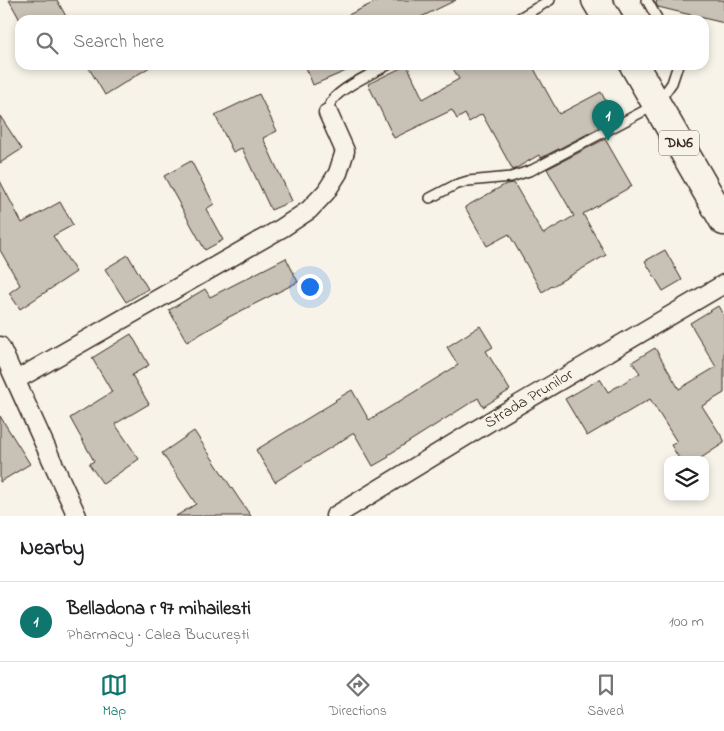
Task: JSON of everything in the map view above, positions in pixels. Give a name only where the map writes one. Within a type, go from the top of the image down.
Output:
[{"type":"main road","points":[[596,0],[605,15]]},
{"type":"main road","name":"DN6","points":[[637,70],[724,221]]},
{"type":"street","points":[[16,380],[282,228],[308,210],[326,192],[338,173],[344,151],[328,113]]},
{"type":"street","name":"Strada Prunilor","points":[[339,515],[494,419],[724,284]]},
{"type":"street","points":[[0,346],[78,516]]},
{"type":"lane","points":[[524,15],[550,0]]},
{"type":"lane","points":[[646,0],[655,15]]},
{"type":"lane","points":[[328,113],[330,103],[344,89],[379,70]]},
{"type":"lane","points":[[430,198],[455,185],[468,181],[511,177],[532,170],[657,104],[672,82],[676,70]]},
{"type":"building","points":[[9,0],[57,0],[65,15],[17,15]]},
{"type":"building","points":[[379,0],[456,0],[425,15],[348,15]]},
{"type":"building","points":[[657,0],[724,0],[724,23],[709,19],[709,15],[691,15],[658,7],[656,4]]},
{"type":"building","points":[[90,70],[145,70],[105,95]]},
{"type":"building","points":[[307,70],[348,70],[313,85]]},
{"type":"building","points":[[397,70],[409,70],[423,99],[459,79],[454,70],[535,70],[559,114],[601,92],[614,117],[598,126],[599,128],[541,158],[539,155],[513,170],[482,114],[469,122],[465,114],[457,119],[452,110],[394,138],[368,84]]},
{"type":"building","points":[[259,94],[277,131],[263,138],[292,201],[271,210],[242,148],[233,152],[215,115]]},
{"type":"building","points":[[0,116],[22,149],[0,163]]},
{"type":"building","points":[[605,139],[632,186],[583,214],[606,255],[542,292],[509,234],[487,246],[465,207],[506,184],[514,183],[543,234],[574,216],[547,169]]},
{"type":"building","points":[[191,161],[214,204],[206,209],[223,240],[205,250],[164,176]]},
{"type":"building","points":[[0,181],[22,223],[60,202],[73,225],[53,236],[76,272],[20,309],[9,293],[20,285],[0,250]]},
{"type":"building","points":[[665,250],[682,280],[663,291],[645,261]]},
{"type":"building","points":[[128,255],[148,289],[126,302],[105,269]]},
{"type":"building","points":[[286,258],[298,282],[223,320],[187,342],[169,310],[205,289],[210,297]]},
{"type":"building","points":[[718,306],[724,316],[724,393],[702,406],[724,440],[724,443],[704,456],[678,456],[671,445],[677,442],[650,399],[587,436],[565,399],[600,379],[608,392],[640,373],[632,362],[655,348],[679,389],[716,367],[690,323]]},
{"type":"building","points":[[480,326],[493,347],[486,351],[510,390],[483,407],[478,398],[373,466],[354,433],[275,482],[256,450],[352,390],[369,420],[458,365],[447,347]]},
{"type":"building","points":[[131,334],[149,365],[132,375],[149,404],[115,424],[139,459],[103,484],[89,464],[94,461],[70,418],[112,392],[92,358]]},
{"type":"building","points":[[0,416],[30,464],[0,482]]},
{"type":"building","points":[[194,431],[251,516],[176,516],[196,504],[162,453]]},
{"type":"place","name":"Belladona r 97 mihailesti","points":[[608,141]]}]
